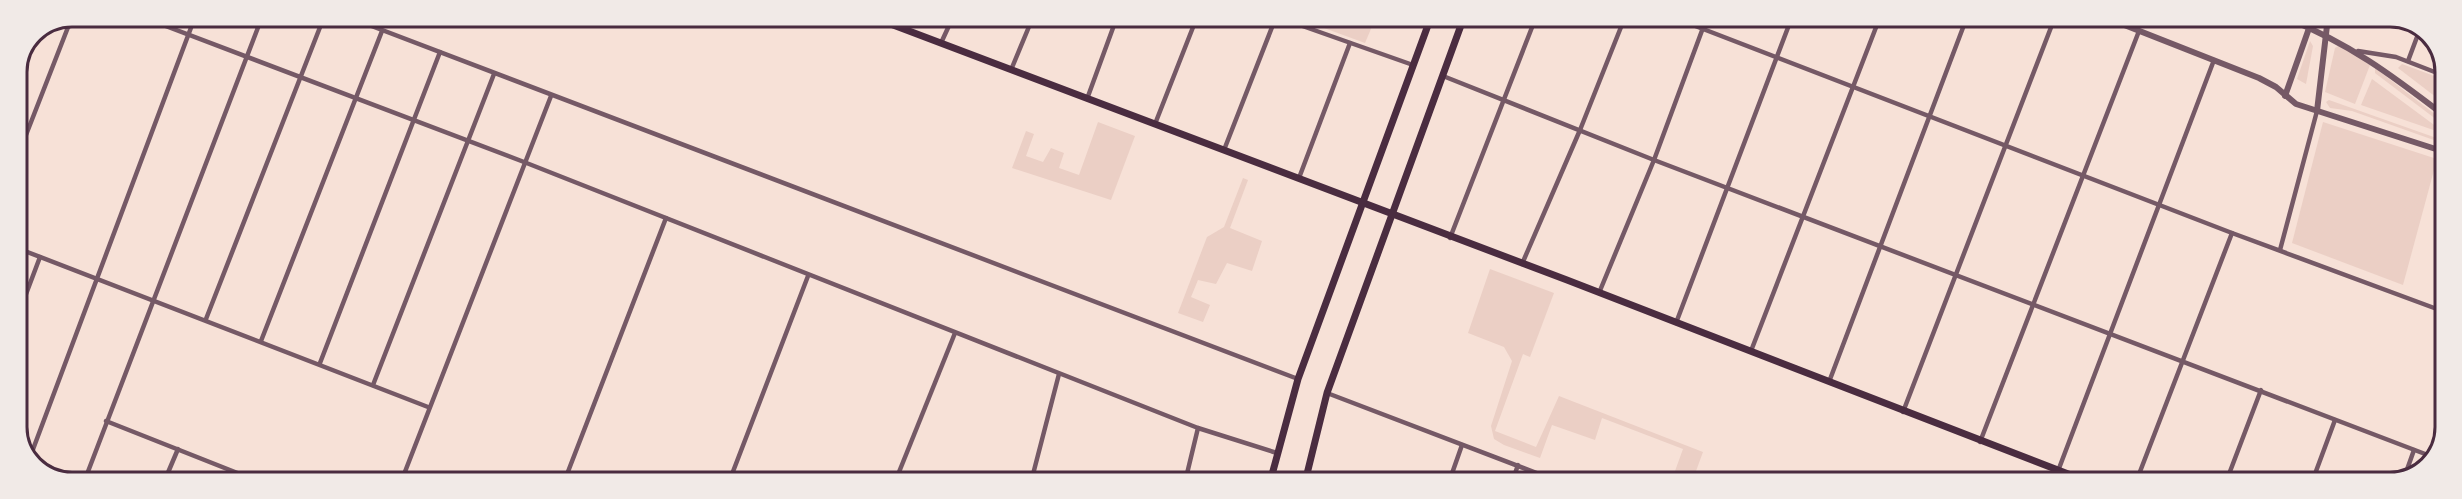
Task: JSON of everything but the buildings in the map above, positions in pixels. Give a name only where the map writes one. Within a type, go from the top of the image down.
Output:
[{"type":"main road","points":[[899,27],[1751,351],[2058,471]]},
{"type":"main road","points":[[1272,472],[1298,379],[1427,27]]},
{"type":"main road","points":[[1307,472],[1327,393],[1460,27]]},
{"type":"street","points":[[27,132],[68,27]]},
{"type":"street","points":[[169,27],[354,100],[524,162],[1198,428],[1277,453]]},
{"type":"street","points":[[32,449],[99,278],[191,27]]},
{"type":"street","points":[[88,472],[257,27]]},
{"type":"street","points":[[206,319],[320,27]]},
{"type":"street","points":[[372,27],[1298,379]]},
{"type":"street","points":[[941,43],[948,27]]},
{"type":"street","points":[[1011,70],[1029,27]]},
{"type":"street","points":[[1087,99],[1113,27]]},
{"type":"street","points":[[1155,124],[1193,27]]},
{"type":"street","points":[[1224,150],[1272,27]]},
{"type":"street","points":[[1304,27],[1413,65]]},
{"type":"street","points":[[1450,237],[1532,27]]},
{"type":"street","points":[[1522,264],[1580,130],[1620,27]]},
{"type":"street","points":[[1676,324],[1788,27]]},
{"type":"street","points":[[1751,351],[1876,27]]},
{"type":"street","points":[[1829,382],[1963,27]]},
{"type":"street","points":[[1903,412],[2051,27]]},
{"type":"street","points":[[2129,27],[2268,82],[2296,104],[2435,149]]},
{"type":"street","points":[[2280,249],[2317,111],[2327,27]]},
{"type":"street","points":[[1599,293],[1654,159],[1703,28],[2160,206],[2435,308]]},
{"type":"street","points":[[2285,96],[2310,28],[2358,51],[2435,109]]},
{"type":"street","points":[[261,340],[382,31]]},
{"type":"street","points":[[1980,441],[2033,302],[2085,176],[2139,31]]},
{"type":"street","points":[[2408,61],[2417,36]]},
{"type":"street","points":[[1299,178],[1350,43]]},
{"type":"street","points":[[2358,51],[2379,53],[2435,72]]},
{"type":"street","points":[[320,363],[411,121],[440,52]]},
{"type":"street","points":[[2058,471],[2214,60]]},
{"type":"street","points":[[373,385],[494,74]]},
{"type":"street","points":[[1443,76],[2426,454]]},
{"type":"street","points":[[404,472],[551,96]]},
{"type":"street","points":[[568,472],[666,218]]},
{"type":"street","points":[[2140,472],[2232,233]]},
{"type":"street","points":[[27,252],[261,340],[428,407]]},
{"type":"street","points":[[27,291],[40,257]]},
{"type":"street","points":[[733,472],[808,276]]},
{"type":"street","points":[[899,472],[955,333]]},
{"type":"street","points":[[1034,472],[1059,374]]},
{"type":"street","points":[[2230,472],[2261,390]]},
{"type":"street","points":[[1327,393],[1535,472]]},
{"type":"street","points":[[2316,472],[2335,420]]},
{"type":"street","points":[[106,421],[238,472]]},
{"type":"street","points":[[1187,472],[1198,428]]},
{"type":"street","points":[[1453,472],[1462,445]]},
{"type":"street","points":[[168,472],[178,449]]},
{"type":"street","points":[[2407,469],[2414,450]]},
{"type":"street","points":[[1516,472],[1518,465]]},
{"type":"shaded area","points":[[1321,27],[1372,27],[1365,43]]},
{"type":"shaded area","points":[[2310,41],[2313,46],[2306,84],[2297,79]]},
{"type":"shaded area","points":[[2340,45],[2370,65],[2355,104],[2325,92],[2335,48]]},
{"type":"shaded area","points":[[2402,64],[2435,76],[2435,96],[2398,68]]},
{"type":"shaded area","points":[[2375,68],[2435,114],[2435,118],[2375,73]]},
{"type":"shaded area","points":[[2372,79],[2435,126],[2435,131],[2361,105]]},
{"type":"shaded area","points":[[2329,100],[2435,137],[2435,140],[2352,111],[2330,108],[2326,102]]},
{"type":"shaded area","points":[[1098,122],[1135,136],[1111,200],[1012,168],[1026,131],[1034,134],[1026,156],[1043,162],[1051,148],[1064,153],[1059,168],[1079,175]]},
{"type":"shaded area","points":[[2323,122],[2435,158],[2435,166],[2403,285],[2292,243]]},
{"type":"shaded area","points":[[1243,178],[1248,180],[1230,228],[1262,241],[1252,271],[1227,263],[1216,284],[1198,280],[1191,297],[1210,305],[1203,322],[1178,313],[1207,237],[1224,227]]},
{"type":"shaded area","points":[[1490,269],[1554,293],[1530,357],[1523,354],[1495,431],[1536,447],[1559,396],[1703,452],[1696,472],[1675,472],[1683,449],[1602,418],[1595,440],[1552,425],[1540,458],[1494,439],[1491,426],[1512,361],[1504,347],[1468,333]]}]
